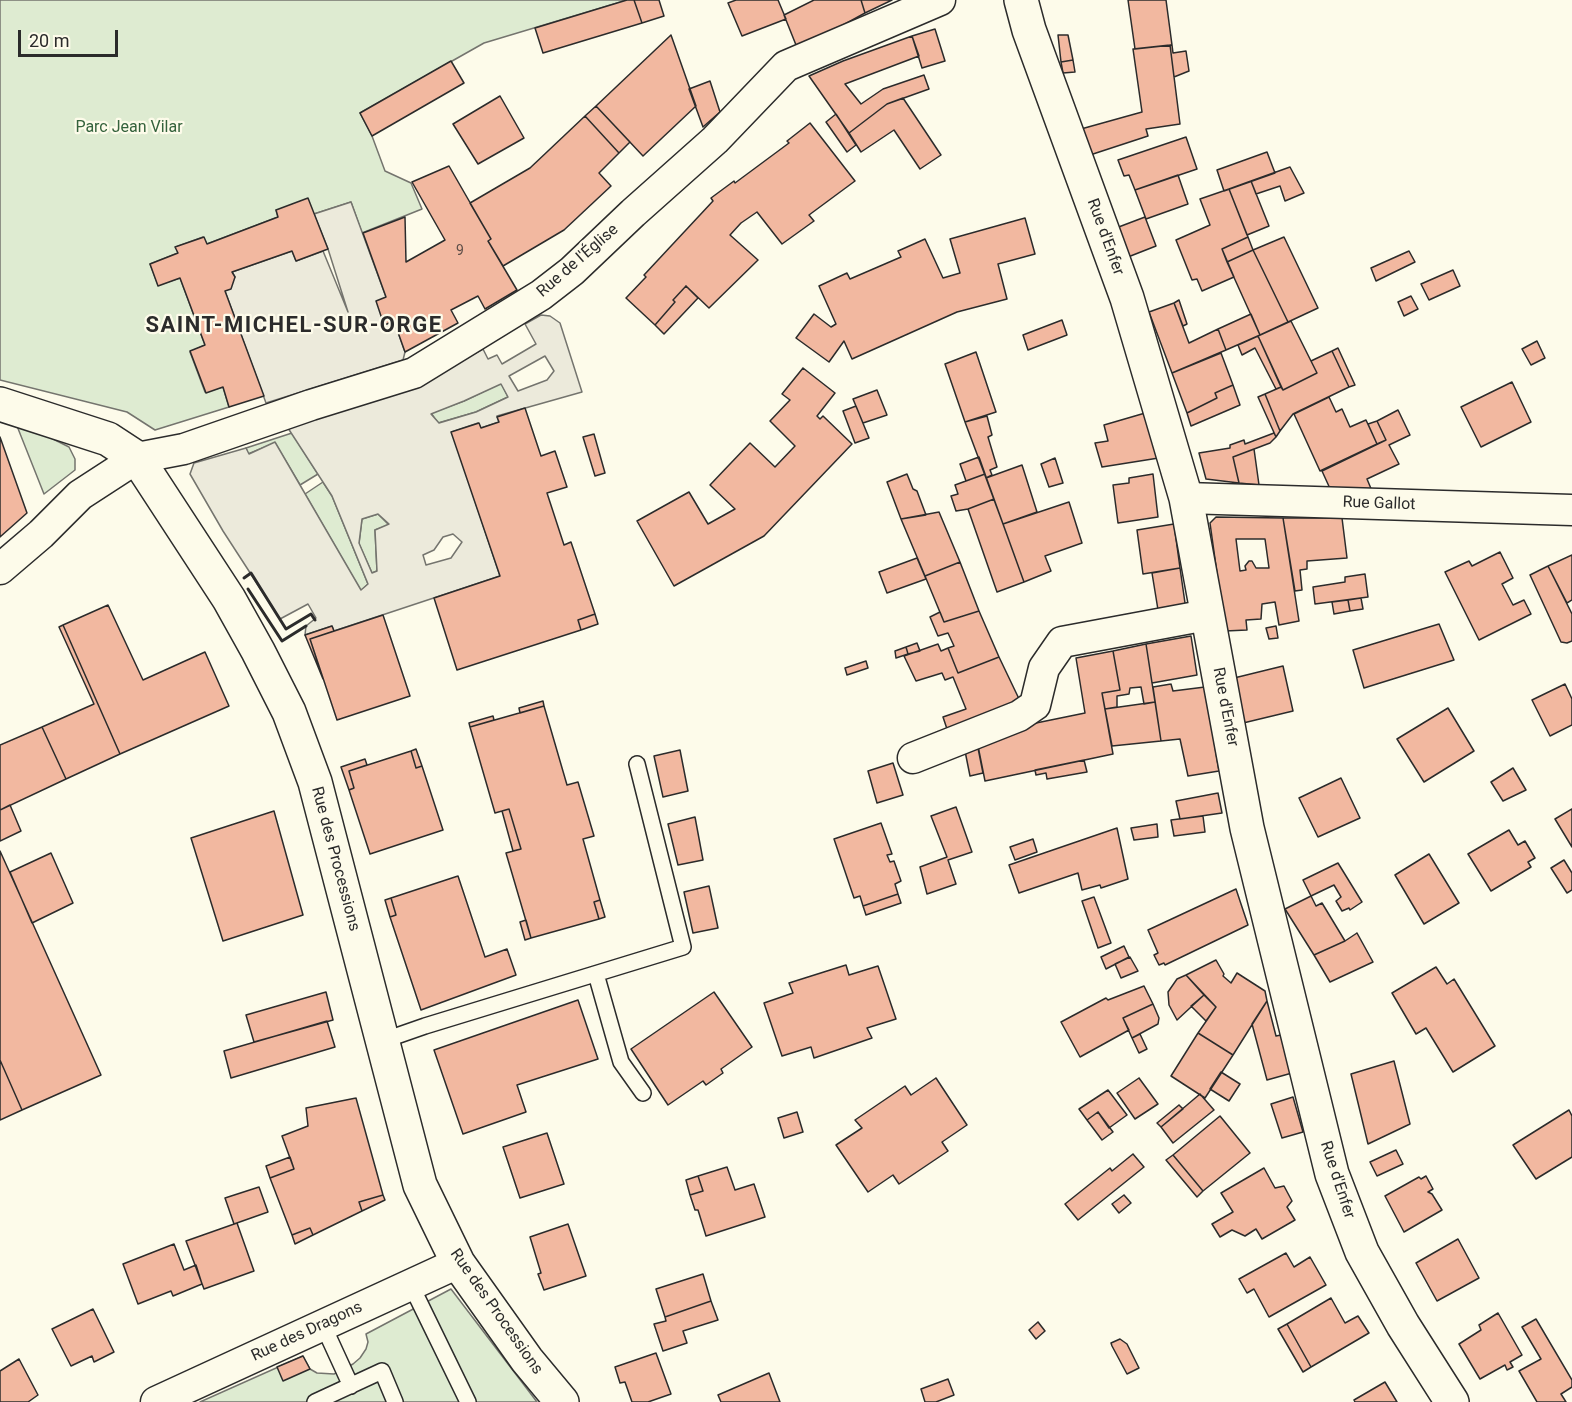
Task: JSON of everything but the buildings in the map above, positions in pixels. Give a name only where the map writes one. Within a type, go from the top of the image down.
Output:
[{"type":"street","name":"Rue de l'Église","points":[[137,458],[184,449],[311,405],[414,373],[541,295],[572,271],[715,140],[786,66],[940,0]]},
{"type":"street","name":"Rue d'Enfer","points":[[1021,0],[1029,30],[1127,298],[1186,498],[1247,828],[1332,1174],[1362,1252],[1402,1325],[1452,1402]]},
{"type":"street","name":"Rue des Processions","points":[[0,404],[108,439],[137,458],[229,599],[289,712],[315,782],[420,1185],[458,1263],[527,1360],[562,1402]]},
{"type":"street","points":[[0,569],[41,534],[80,495],[137,458]]},
{"type":"street","name":"Rue Gallot","points":[[1186,498],[1572,510]]},
{"type":"street","points":[[913,758],[1019,716],[1035,705],[1044,668],[1062,642],[1207,615]]},
{"type":"street","name":"Rue des Dragons","points":[[156,1402],[458,1263]]},
{"type":"lane","points":[[382,1041],[683,947],[637,764]]},
{"type":"lane","points":[[597,974],[621,1062],[643,1093]]},
{"type":"lane","points":[[411,1285],[468,1402]]},
{"type":"lane","points":[[323,1325],[351,1386]]},
{"type":"lane","points":[[323,1400],[382,1371],[395,1402]]},
{"type":"green space","name":"Parc Jean Vilar","points":[[0,0],[627,0],[484,43],[360,113],[372,136],[385,171],[411,183],[422,209],[362,233],[351,202],[314,214],[276,210],[278,217],[207,244],[203,237],[176,247],[178,253],[150,264],[158,285],[180,278],[205,345],[190,352],[205,392],[223,387],[229,407],[155,430],[127,412],[0,380]]},
{"type":"green space","points":[[501,383],[508,397],[476,412],[438,423],[431,413],[464,401]]},
{"type":"green space","points":[[17,426],[69,447],[75,459],[75,470],[44,494]]},
{"type":"green space","points":[[292,433],[318,474],[300,485],[275,443],[248,454],[246,448]]},
{"type":"green space","points":[[323,482],[332,496],[368,584],[361,591],[305,494]]},
{"type":"green space","points":[[378,514],[389,525],[375,530],[377,571],[372,573],[359,544],[362,519]]},
{"type":"green space","points":[[451,1289],[537,1402],[200,1402],[303,1356],[310,1369],[317,1373],[334,1374],[360,1358],[368,1342],[366,1334]]},
{"type":"shaded area","points":[[351,202],[386,297],[384,325],[394,321],[405,352],[403,360],[266,403],[225,291],[235,277],[232,272],[292,251],[296,261],[323,251],[348,312],[314,214]]},
{"type":"shaded area","points":[[541,315],[550,316],[560,323],[582,392],[497,416],[499,422],[481,428],[478,423],[452,432],[500,576],[334,631],[332,626],[305,635],[306,626],[316,618],[308,604],[280,619],[223,531],[190,474],[194,463],[246,448],[249,454],[275,442],[361,590],[368,584],[332,496],[286,425],[433,375],[483,349],[488,359],[497,355],[502,364],[536,344],[525,324]],"holes":[[[545,356],[554,371],[547,380],[518,391],[509,376]],[[501,384],[508,397],[476,412],[439,423],[431,414]],[[378,514],[389,524],[375,530],[377,571],[372,573],[359,543],[362,519]],[[453,534],[462,542],[451,558],[426,565],[423,555],[434,550],[443,537]]]},
{"type":"wall","points":[[244,578],[251,573],[286,629],[311,614],[315,620]]},
{"type":"wall","points":[[248,589],[282,641],[306,626]]},
{"type":"district","name":"SAINT-MICHEL-SUR-ORGE","points":[[294,326]]}]
